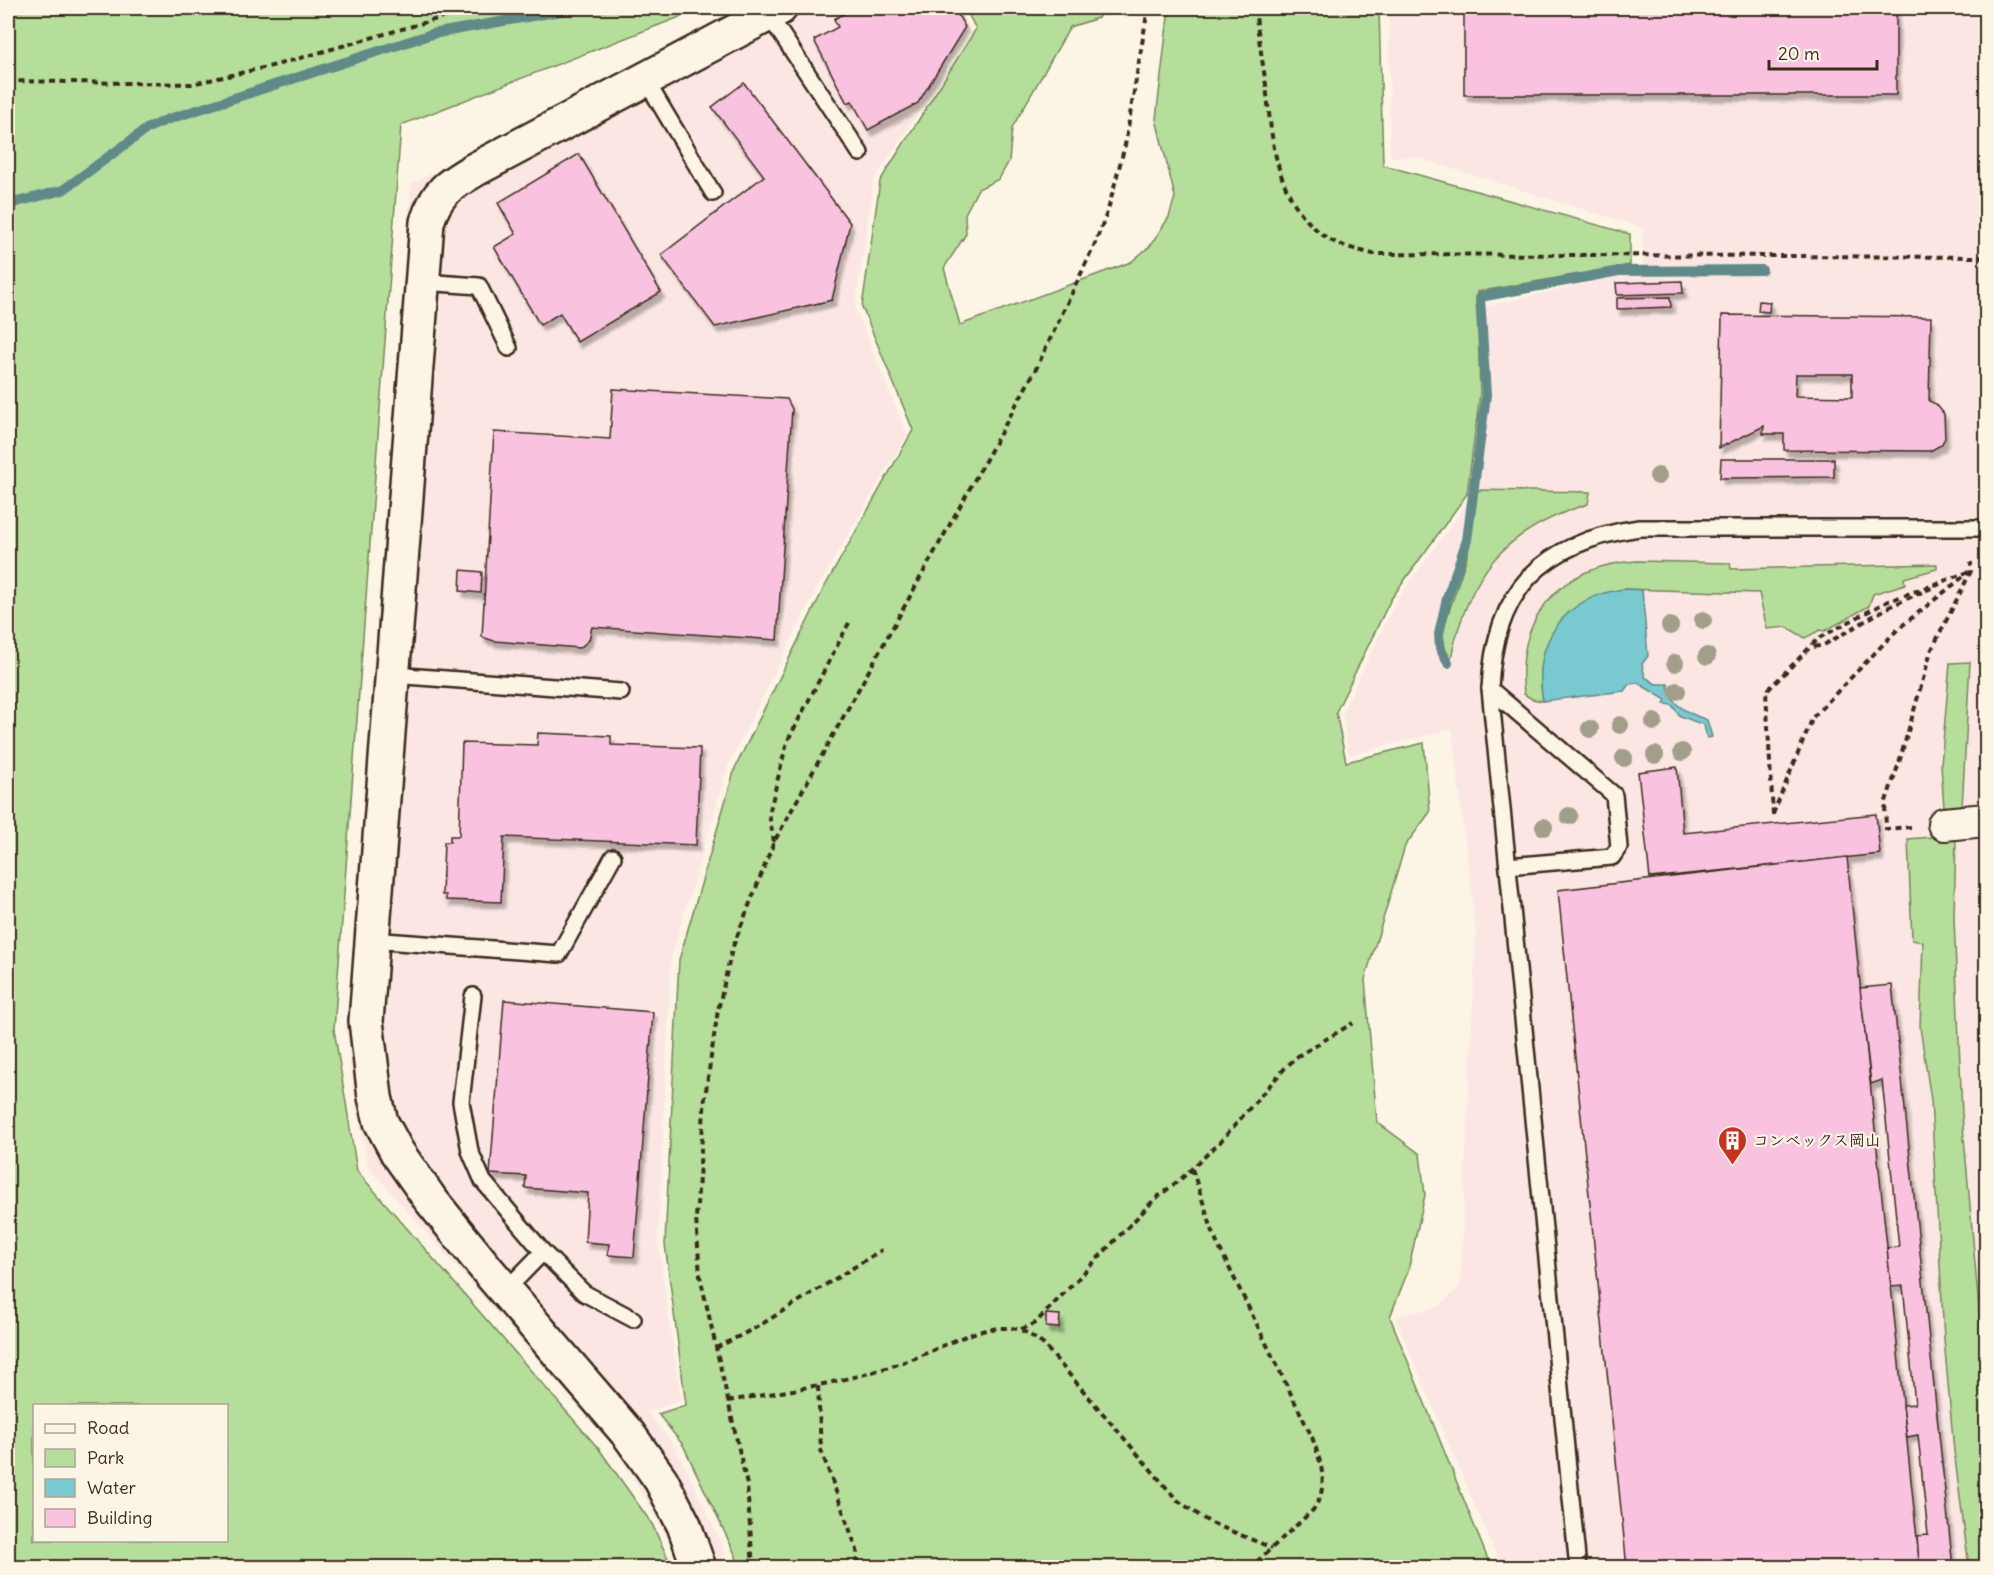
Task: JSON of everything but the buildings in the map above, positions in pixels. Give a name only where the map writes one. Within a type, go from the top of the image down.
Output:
[{"type":"street","points":[[699,1568],[684,1525],[661,1480],[629,1435],[505,1292],[430,1199],[397,1152],[381,1122],[375,1097],[366,1021],[427,222],[432,205],[445,188],[774,11]]},
{"type":"street","points":[[1944,824],[1986,820]]},
{"type":"lane","points":[[774,11],[860,153]]},
{"type":"lane","points":[[645,79],[713,194]]},
{"type":"lane","points":[[423,282],[479,286],[508,348]]},
{"type":"lane","points":[[1578,1568],[1490,689],[1491,654],[1504,617],[1521,587],[1555,555],[1578,542],[1605,533],[1639,528],[1986,528]]},
{"type":"lane","points":[[392,675],[621,692]]},
{"type":"lane","points":[[1490,689],[1614,795],[1619,847],[1612,857],[1508,866]]},
{"type":"lane","points":[[371,940],[559,954],[612,857]]},
{"type":"lane","points":[[473,996],[461,1102],[470,1151],[483,1181],[543,1252],[584,1293],[633,1319]]},
{"type":"lane","points":[[505,1292],[543,1252]]},
{"type":"path","points":[[8,81],[192,84],[276,65],[458,13],[489,8]]},
{"type":"path","points":[[753,1568],[747,1485],[700,1276],[696,1218],[705,1097],[718,1010],[732,950],[774,842],[1037,367],[1094,246],[1108,210],[1125,145],[1148,8]]},
{"type":"path","points":[[1255,8],[1274,156],[1282,184],[1297,209],[1319,232],[1341,245],[1373,254],[1986,257]]},
{"type":"path","points":[[1902,827],[1886,829],[1885,804],[1931,651],[1971,571],[1971,562]]},
{"type":"path","points":[[1971,571],[1898,629],[1813,717],[1773,815],[1766,692],[1814,646],[1819,638],[1886,602],[1971,571]]},
{"type":"path","points":[[1814,646],[1824,645],[1889,607],[1971,571]]},
{"type":"path","points":[[774,842],[769,814],[787,742],[850,621]]},
{"type":"path","points":[[728,1401],[818,1386],[904,1362],[986,1331],[1002,1328],[1022,1329],[1034,1324],[1155,1199],[1192,1169],[1298,1056],[1353,1023]]},
{"type":"path","points":[[1192,1169],[1216,1241],[1312,1437],[1322,1468],[1324,1487],[1320,1500],[1251,1568]]},
{"type":"path","points":[[716,1348],[757,1327],[882,1250]]},
{"type":"path","points":[[1022,1329],[1044,1346],[1177,1500],[1209,1522],[1272,1548]]},
{"type":"path","points":[[818,1386],[821,1450],[857,1550],[859,1568]]},
{"type":"shaded area","points":[[737,8],[958,8],[969,28],[935,86],[874,180],[855,308],[907,435],[818,586],[728,766],[671,958],[658,1243],[681,1401],[647,1412],[674,1446],[689,1473],[723,1548],[728,1567],[681,1567],[657,1518],[616,1450],[368,1166],[353,1089],[346,1029],[411,184]]},
{"type":"shaded area","points":[[1389,8],[1986,8],[1986,1567],[1501,1567],[1395,1317],[1440,1306],[1460,1286],[1476,932],[1452,729],[1349,755],[1342,713],[1395,603],[1476,490],[1489,395],[1483,307],[1643,270],[1643,228],[1415,157],[1390,157]]},
{"type":"green space","points":[[8,8],[703,8],[401,125],[334,1029],[357,1171],[599,1449],[652,1524],[672,1567],[8,1567]]},
{"type":"green space","points":[[965,8],[1104,8],[1098,18],[1070,27],[1012,128],[1009,161],[999,179],[978,189],[965,214],[966,234],[944,268],[960,325],[1131,262],[1150,246],[1169,217],[1175,197],[1156,119],[1169,8],[1379,8],[1383,165],[1630,234],[1630,265],[1477,292],[1480,394],[1467,494],[1391,599],[1336,712],[1346,762],[1424,743],[1430,812],[1405,846],[1365,979],[1377,1122],[1420,1154],[1425,1195],[1408,1271],[1390,1317],[1491,1567],[738,1567],[736,1556],[683,1445],[658,1414],[686,1405],[665,1244],[679,960],[735,768],[824,588],[913,430],[862,307],[880,181],[976,29]]},
{"type":"green space","points":[[1476,490],[1590,492],[1588,504],[1534,527],[1512,542],[1495,559],[1480,579],[1468,602],[1451,658],[1447,657],[1442,633],[1468,553]]},
{"type":"green space","points":[[1637,561],[1730,563],[1731,569],[1937,564],[1937,569],[1904,578],[1905,584],[1873,594],[1869,606],[1825,631],[1820,630],[1805,638],[1787,627],[1767,629],[1759,593],[1624,589],[1603,594],[1570,612],[1558,626],[1549,642],[1543,660],[1541,680],[1543,701],[1532,699],[1524,694],[1523,666],[1527,641],[1535,619],[1548,600],[1565,585],[1586,573],[1610,565]]},
{"type":"green space","points":[[1970,662],[1962,808],[1944,808],[1941,765],[1950,663]]},
{"type":"green space","points":[[1956,835],[1954,918],[1962,1114],[1986,1390],[1986,1567],[1969,1567],[1954,1451],[1944,1339],[1931,1100],[1920,1027],[1923,942],[1912,940],[1908,839]]},
{"type":"water","points":[[1624,589],[1642,590],[1648,656],[1642,664],[1645,677],[1656,684],[1668,684],[1672,698],[1681,708],[1707,720],[1712,737],[1707,738],[1704,725],[1680,716],[1672,705],[1664,704],[1666,700],[1638,683],[1629,684],[1624,691],[1543,701],[1541,679],[1543,659],[1548,641],[1557,625],[1584,601]]},
{"type":"waterway","points":[[13,203],[63,190],[148,128],[166,120],[432,34],[577,8]]},
{"type":"waterway","points":[[1448,663],[1440,648],[1439,634],[1447,598],[1467,540],[1486,395],[1480,297],[1619,271],[1762,270]]},
{"type":"place","name":"コンベックス岡山","points":[[1732,1166]]}]
